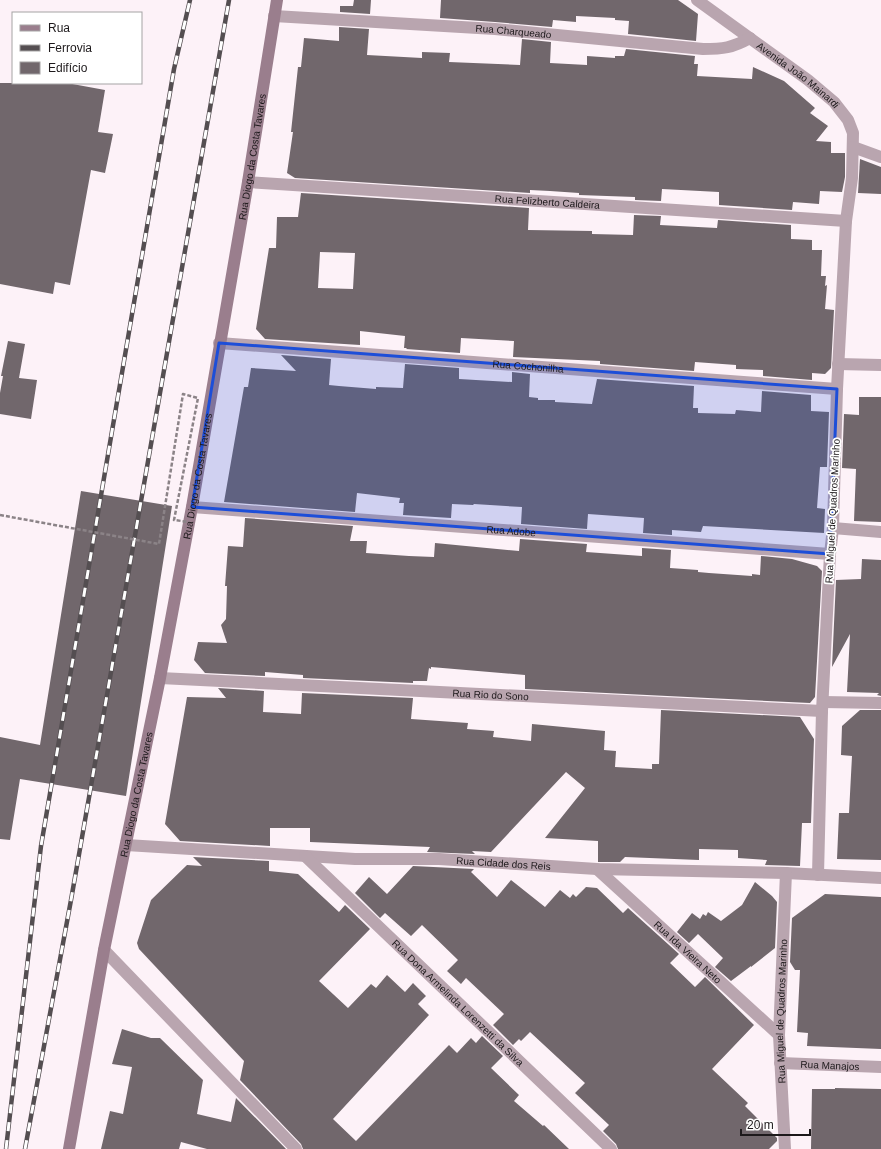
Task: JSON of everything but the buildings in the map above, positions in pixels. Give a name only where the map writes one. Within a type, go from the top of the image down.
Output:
[{"type":"street","name":"Rua Diogo da Costa Tavares","points":[[69,1149],[104,950],[160,678],[192,507],[219,343],[248,182],[277,0]]},
{"type":"street","name":"Avenida João Mainardi","points":[[697,0],[808,80],[834,102],[848,120],[853,133],[853,147]]},
{"type":"street","name":"Rua Charqueado","points":[[274,16],[495,29],[703,49],[730,48],[737,46],[750,38]]},
{"type":"street","points":[[853,147],[881,157]]},
{"type":"street","name":"Rua Miguel de Quadros Marinho","points":[[818,875],[823,706],[830,554],[834,528],[838,364],[846,221],[852,178],[853,147]]},
{"type":"street","name":"Rua Felizberto Caldeira","points":[[248,182],[846,221]]},
{"type":"street","name":"Rua Cochonilha","points":[[219,343],[837,389]]},
{"type":"street","points":[[838,364],[881,365]]},
{"type":"street","name":"Rua Adobe","points":[[192,507],[830,554]]},
{"type":"street","points":[[834,528],[881,532]]},
{"type":"street","name":"Rua Rio do Sono","points":[[160,678],[823,706],[881,703]]},
{"type":"street","name":"Rua Cidade dos Reis","points":[[126,845],[355,859],[439,859],[597,869],[786,873],[881,878]]},
{"type":"street","name":"Rua Dona Armelinda Lorenzetti da Silva","points":[[305,856],[611,1149]]},
{"type":"street","name":"Rua Ida Vieira Neto","points":[[597,869],[779,1035]]},
{"type":"street","name":"Rua Miguel de Quadros Marinho","points":[[785,1149],[779,1035],[786,873]]},
{"type":"street","points":[[104,950],[296,1149]]},
{"type":"street","name":"Rua Manajos","points":[[780,1063],[881,1067]]},
{"type":"path","points":[[0,515],[159,544],[183,394],[198,398],[174,520],[189,522]]},
{"type":"highlighted area","points":[[219,343],[837,389],[830,554],[192,507]]},
{"type":"railway","points":[[6,1149],[41,846],[174,69],[190,0]]},
{"type":"railway","points":[[25,1149],[71,900],[229,0]]}]
